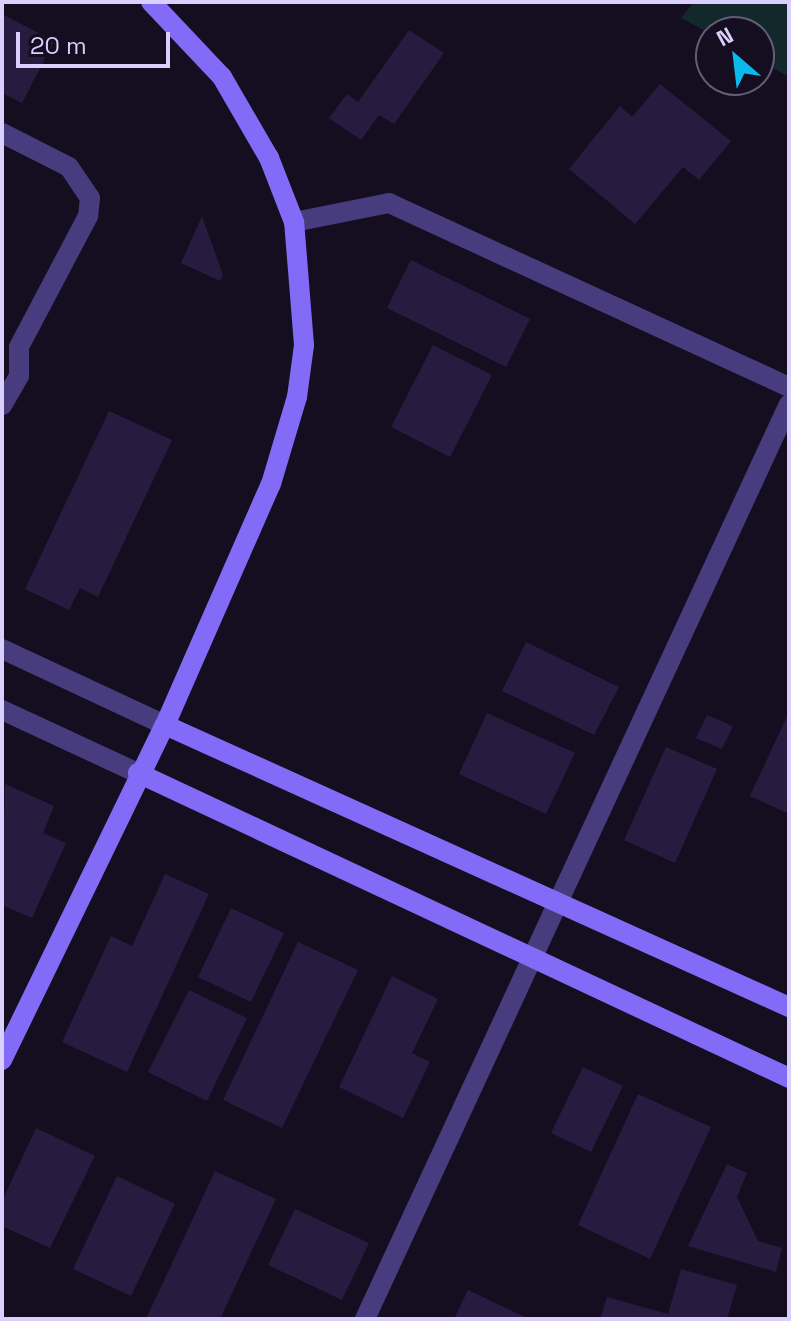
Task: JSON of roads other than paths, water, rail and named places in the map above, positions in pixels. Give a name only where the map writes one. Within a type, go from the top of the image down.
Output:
[{"type":"street","points":[[2,1060],[138,773],[165,725],[287,441],[304,345],[294,222],[263,147],[222,77],[151,2]]},
{"type":"street","points":[[2,133],[69,167],[90,198],[88,216],[19,347],[19,376],[2,406]]},
{"type":"street","points":[[294,222],[389,203],[789,387]]},
{"type":"street","points":[[365,1319],[530,957],[789,404]]},
{"type":"street","points":[[2,649],[789,1007]]},
{"type":"street","points":[[2,710],[789,1078]]}]
